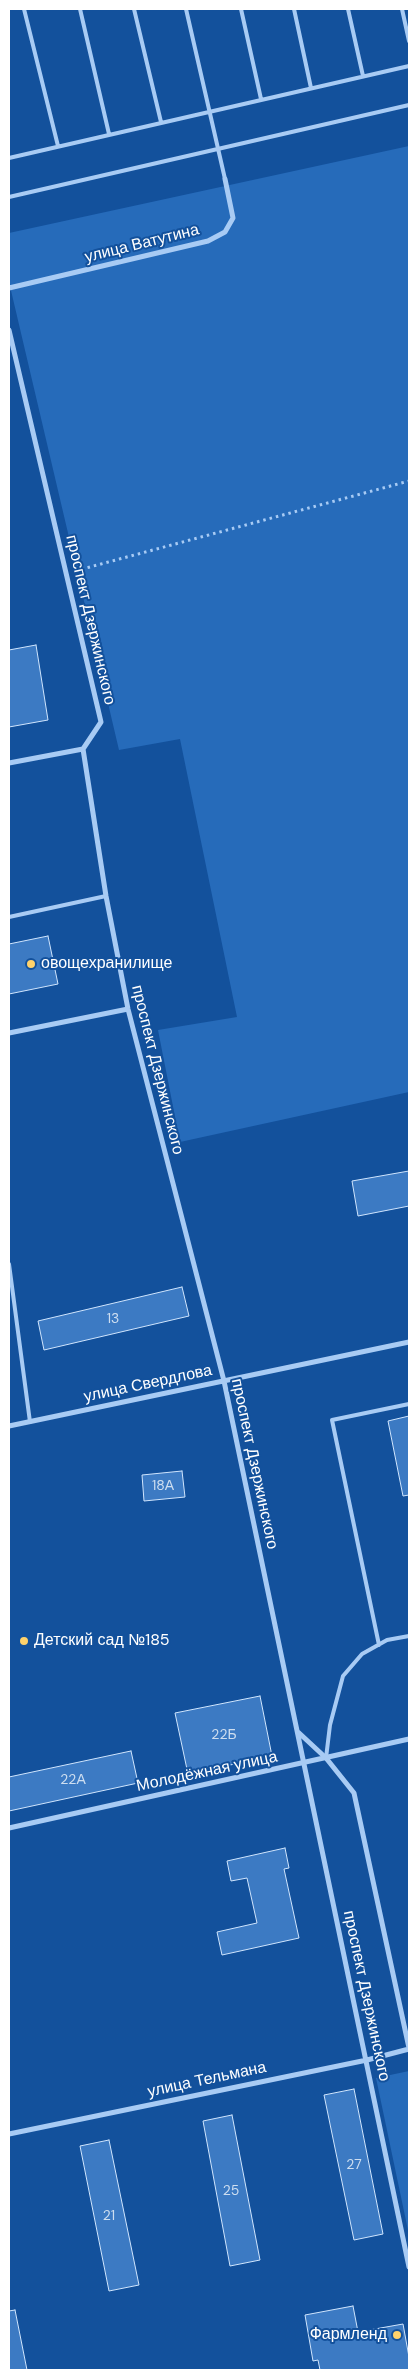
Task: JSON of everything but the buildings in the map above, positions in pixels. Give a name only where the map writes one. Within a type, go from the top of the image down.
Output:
[{"type":"street","name":"улица Ватутина","points":[[9,288],[208,241],[224,232],[233,218],[224,179]]},
{"type":"street","name":"проспект Дзержинского","points":[[9,330],[101,722],[83,750],[106,896],[128,1009],[224,1381],[409,2267]]},
{"type":"street","points":[[9,763],[83,750]]},
{"type":"street","points":[[9,1033],[128,1009]]},
{"type":"street","name":"улица Свердлова","points":[[9,1426],[409,1342]]},
{"type":"street","name":"проспект Дзержинского","points":[[297,1731],[326,1758],[354,1793],[409,2048]]},
{"type":"street","name":"Молодёжная улица","points":[[9,1828],[409,1739]]},
{"type":"street","name":"улица Тельмана","points":[[9,2134],[367,2060],[409,2048]]},
{"type":"lane","points":[[24,9],[58,146]]},
{"type":"lane","points":[[80,9],[109,134]]},
{"type":"lane","points":[[134,9],[161,122]]},
{"type":"lane","points":[[186,9],[224,179]]},
{"type":"lane","points":[[241,9],[261,99]]},
{"type":"lane","points":[[294,9],[311,88]]},
{"type":"lane","points":[[348,9],[363,76]]},
{"type":"lane","points":[[402,9],[409,42]]},
{"type":"lane","points":[[9,158],[409,66]]},
{"type":"lane","points":[[9,197],[409,105]]},
{"type":"lane","points":[[9,917],[106,896]]},
{"type":"lane","points":[[9,1264],[30,1422]]},
{"type":"lane","points":[[379,1645],[332,1420],[409,1404]]},
{"type":"lane","points":[[326,1758],[330,1725],[343,1676],[362,1654],[387,1640],[409,1636]]},
{"type":"path","points":[[67,573],[409,480]]},
{"type":"shaded area","points":[[409,146],[409,1092],[180,1142],[158,1030],[237,1017],[180,739],[119,750],[9,282],[9,233]]},
{"type":"shaded area","points":[[409,2071],[409,2235],[376,2078]]},
{"type":"place","name":"овощехранилище","points":[[31,964]]},
{"type":"place","name":"Детский сад №185","points":[[24,1641]]},
{"type":"place","name":"Фармленд","points":[[397,2335]]}]
